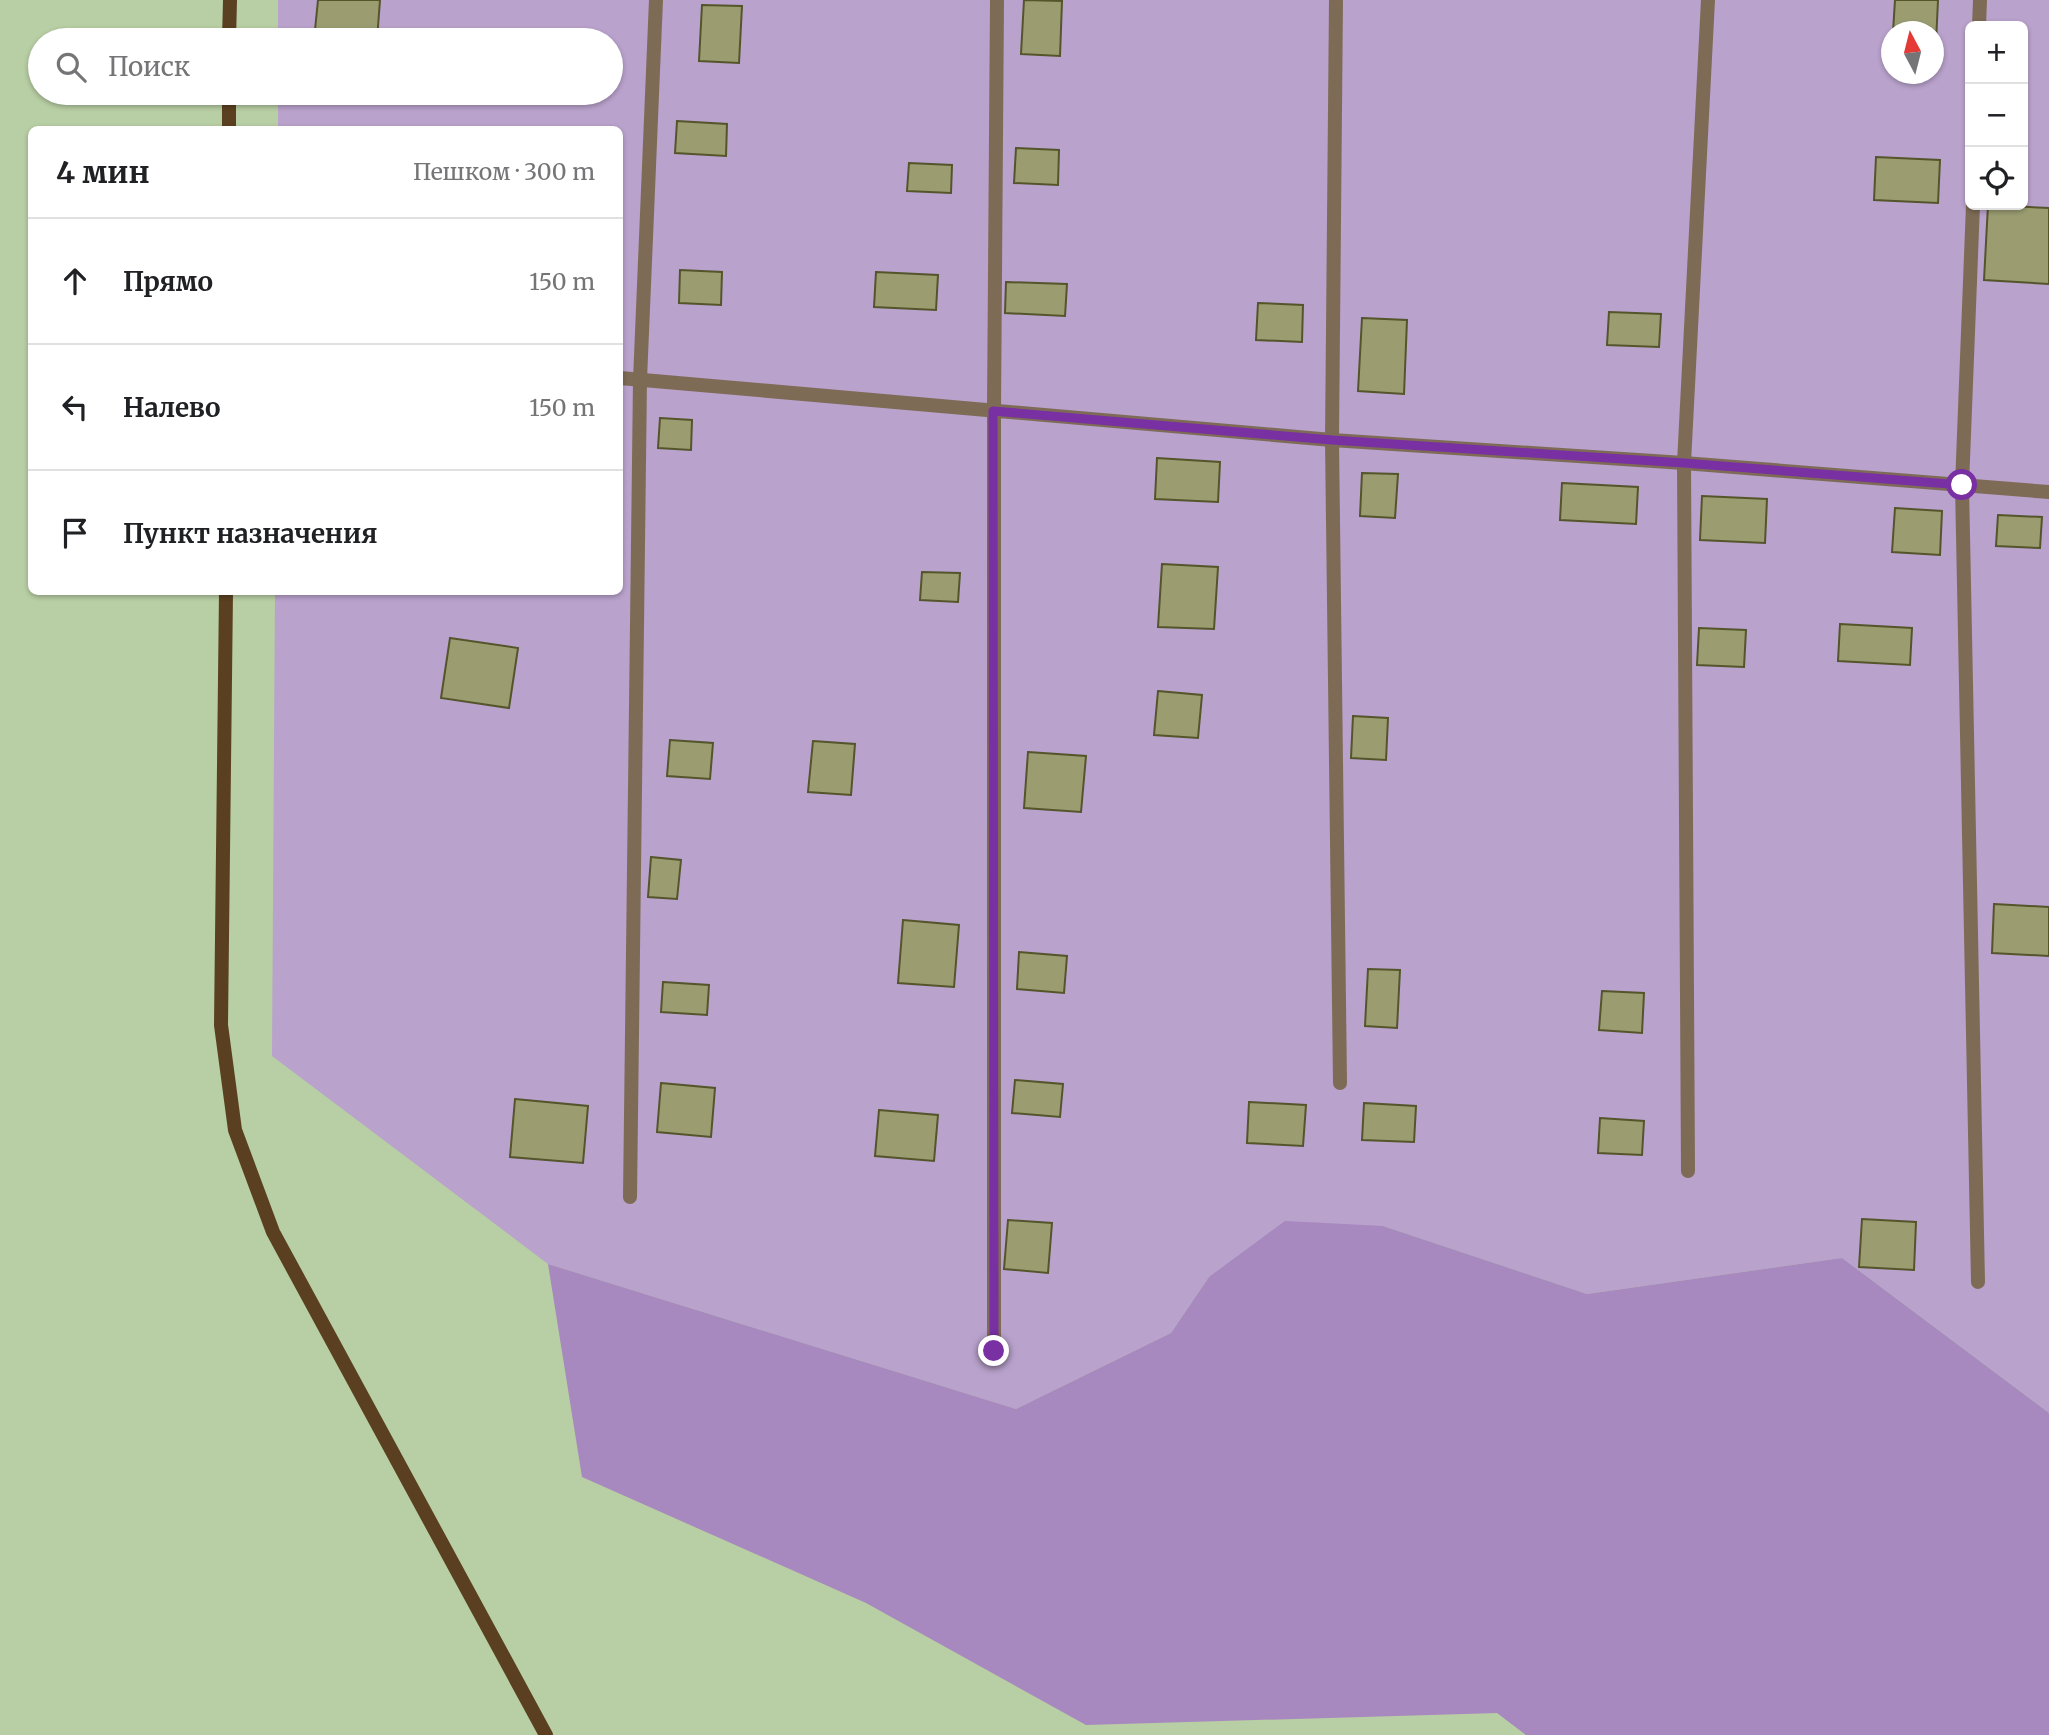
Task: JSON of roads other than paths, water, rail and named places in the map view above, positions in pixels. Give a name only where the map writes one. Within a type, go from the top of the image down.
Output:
[{"type":"street","points":[[229,28],[230,0]]},
{"type":"street","points":[[630,1197],[640,380],[656,0]]},
{"type":"street","points":[[994,1351],[993,411],[997,0]]},
{"type":"street","points":[[1336,0],[1332,440],[1340,1083]]},
{"type":"street","points":[[1688,1171],[1684,463],[1708,0]]},
{"type":"street","points":[[1979,21],[1980,0]]},
{"type":"street","points":[[229,105],[229,126]]},
{"type":"street","points":[[1973,210],[1962,485],[1978,1282]]},
{"type":"street","points":[[623,378],[1332,440],[1684,463],[2049,492]]},
{"type":"street","points":[[226,595],[221,1025],[235,1129],[273,1232],[545,1735]]}]
